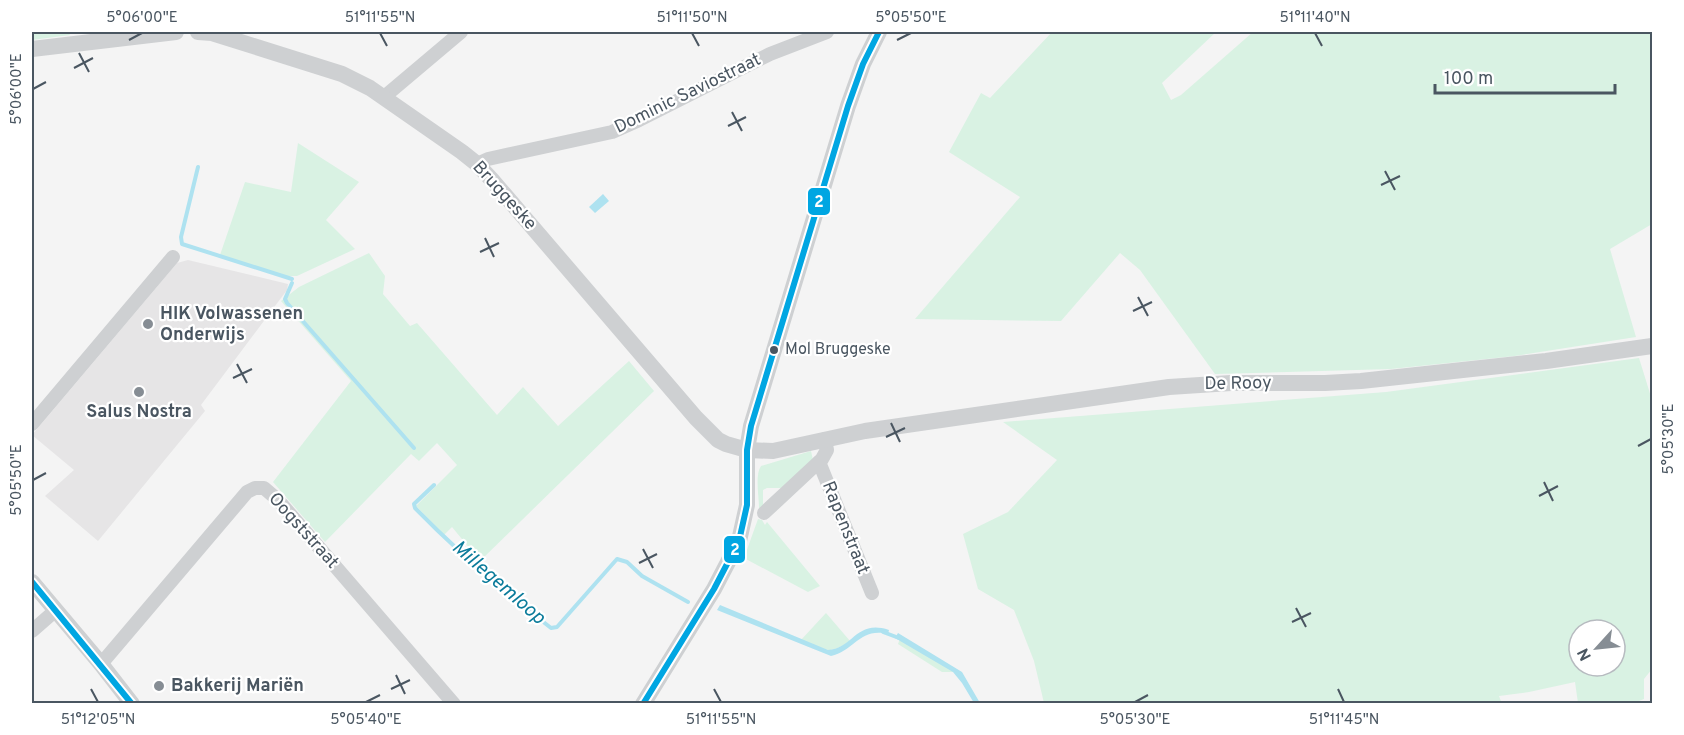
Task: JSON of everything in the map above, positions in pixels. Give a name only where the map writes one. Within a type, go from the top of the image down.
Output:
[{"type":"street","points":[[32,49],[82,38],[176,32]]},
{"type":"street","name":"Bruggeske","points":[[198,32],[212,33],[342,74],[384,97],[477,164],[712,434],[726,444],[747,450]]},
{"type":"street","points":[[384,97],[461,32]]},
{"type":"street","name":"Dominic Saviostraat","points":[[477,164],[488,159],[612,132],[770,54],[827,32]]},
{"type":"street","points":[[643,704],[714,590],[739,541],[747,505],[747,450],[751,426],[848,106],[863,64],[879,32]]},
{"type":"street","points":[[32,424],[172,257]]},
{"type":"street","name":"De Rooy","points":[[747,450],[773,451],[865,431],[1169,387],[1231,383],[1361,381],[1546,361],[1653,346]]},
{"type":"street","points":[[764,513],[819,462],[827,450],[825,439]]},
{"type":"street","name":"Rapenstraat","points":[[819,462],[872,593]]},
{"type":"street","name":"Oogststraat","points":[[102,664],[247,492],[255,488],[264,488],[278,500],[454,704]]},
{"type":"street","points":[[32,582],[102,664],[132,704]]},
{"type":"street","points":[[32,631],[56,610]]},
{"type":"shaded area","name":"Salus Nostra","points":[[188,260],[288,284],[287,290],[201,405],[205,411],[98,541],[45,496],[74,470],[32,435],[177,263]]},
{"type":"green space","points":[[32,32],[68,32],[70,35],[32,40]]},
{"type":"green space","points":[[1052,32],[1216,32],[1162,83],[1171,100],[1181,95],[1253,32],[1652,32],[1652,224],[1610,249],[1636,337],[1515,356],[1391,369],[1215,374],[1140,270],[1120,253],[1061,321],[915,319],[1020,197],[949,152],[981,93],[990,98]]},
{"type":"green space","points":[[298,143],[359,182],[326,220],[355,249],[297,276],[282,276],[220,255],[245,182],[291,192]]},
{"type":"green space","points":[[369,253],[385,276],[383,294],[410,326],[417,323],[497,415],[523,387],[558,426],[629,361],[654,391],[480,561],[452,527],[444,535],[416,506],[457,465],[437,443],[419,461],[411,454],[325,542],[273,482],[351,381],[281,301],[299,287]]},
{"type":"green space","points":[[1639,358],[1652,400],[1652,669],[1644,679],[1644,699],[1634,703],[1578,703],[1575,682],[1499,696],[1502,704],[1044,703],[1034,661],[1014,610],[978,589],[963,534],[1008,512],[1057,460],[1003,422],[1386,392]]},
{"type":"green space","points":[[811,451],[813,460],[781,488],[763,490],[763,511],[759,513],[758,482],[761,466]]},
{"type":"green space","points":[[758,519],[762,520],[765,525],[767,522],[820,586],[808,592],[744,558]]},
{"type":"green space","points":[[826,613],[850,641],[836,649],[821,649],[801,640]]},
{"type":"green space","points":[[901,636],[953,668],[953,672],[942,672],[898,644]]},
{"type":"water","points":[[603,194],[609,201],[595,213],[589,207]]},
{"type":"water","points":[[720,605],[828,650],[843,645],[869,628],[889,630],[888,634],[878,633],[864,637],[831,656],[717,610]]},
{"type":"water","points":[[898,633],[962,672],[980,703],[974,703],[953,672],[895,638]]},
{"type":"waterway","name":"Millegemloop","points":[[198,167],[181,237],[182,244],[292,279]]},
{"type":"waterway","name":"Millegemloop","points":[[292,283],[285,299],[287,303],[414,448]]},
{"type":"waterway","name":"Millegemloop","points":[[434,485],[414,504],[415,508],[481,570],[551,628],[557,627],[617,559],[627,562],[642,576],[688,602]]},
{"type":"waterway","name":"Millegemloop","points":[[883,632],[899,638]]},
{"type":"transit line","name":"2","points":[[643,704],[714,589],[739,541],[747,505],[747,450],[751,426],[848,106],[863,64],[879,32]]},
{"type":"transit line","name":"2","points":[[32,582],[132,704]]},
{"type":"place","name":"HIK Volwassenen Onderwijs","points":[[148,324]]},
{"type":"place","name":"Mol Bruggeske","points":[[774,350]]},
{"type":"place","name":"Salus Nostra","points":[[139,392]]},
{"type":"place","name":"Bakkerij Mariën","points":[[159,686]]}]
